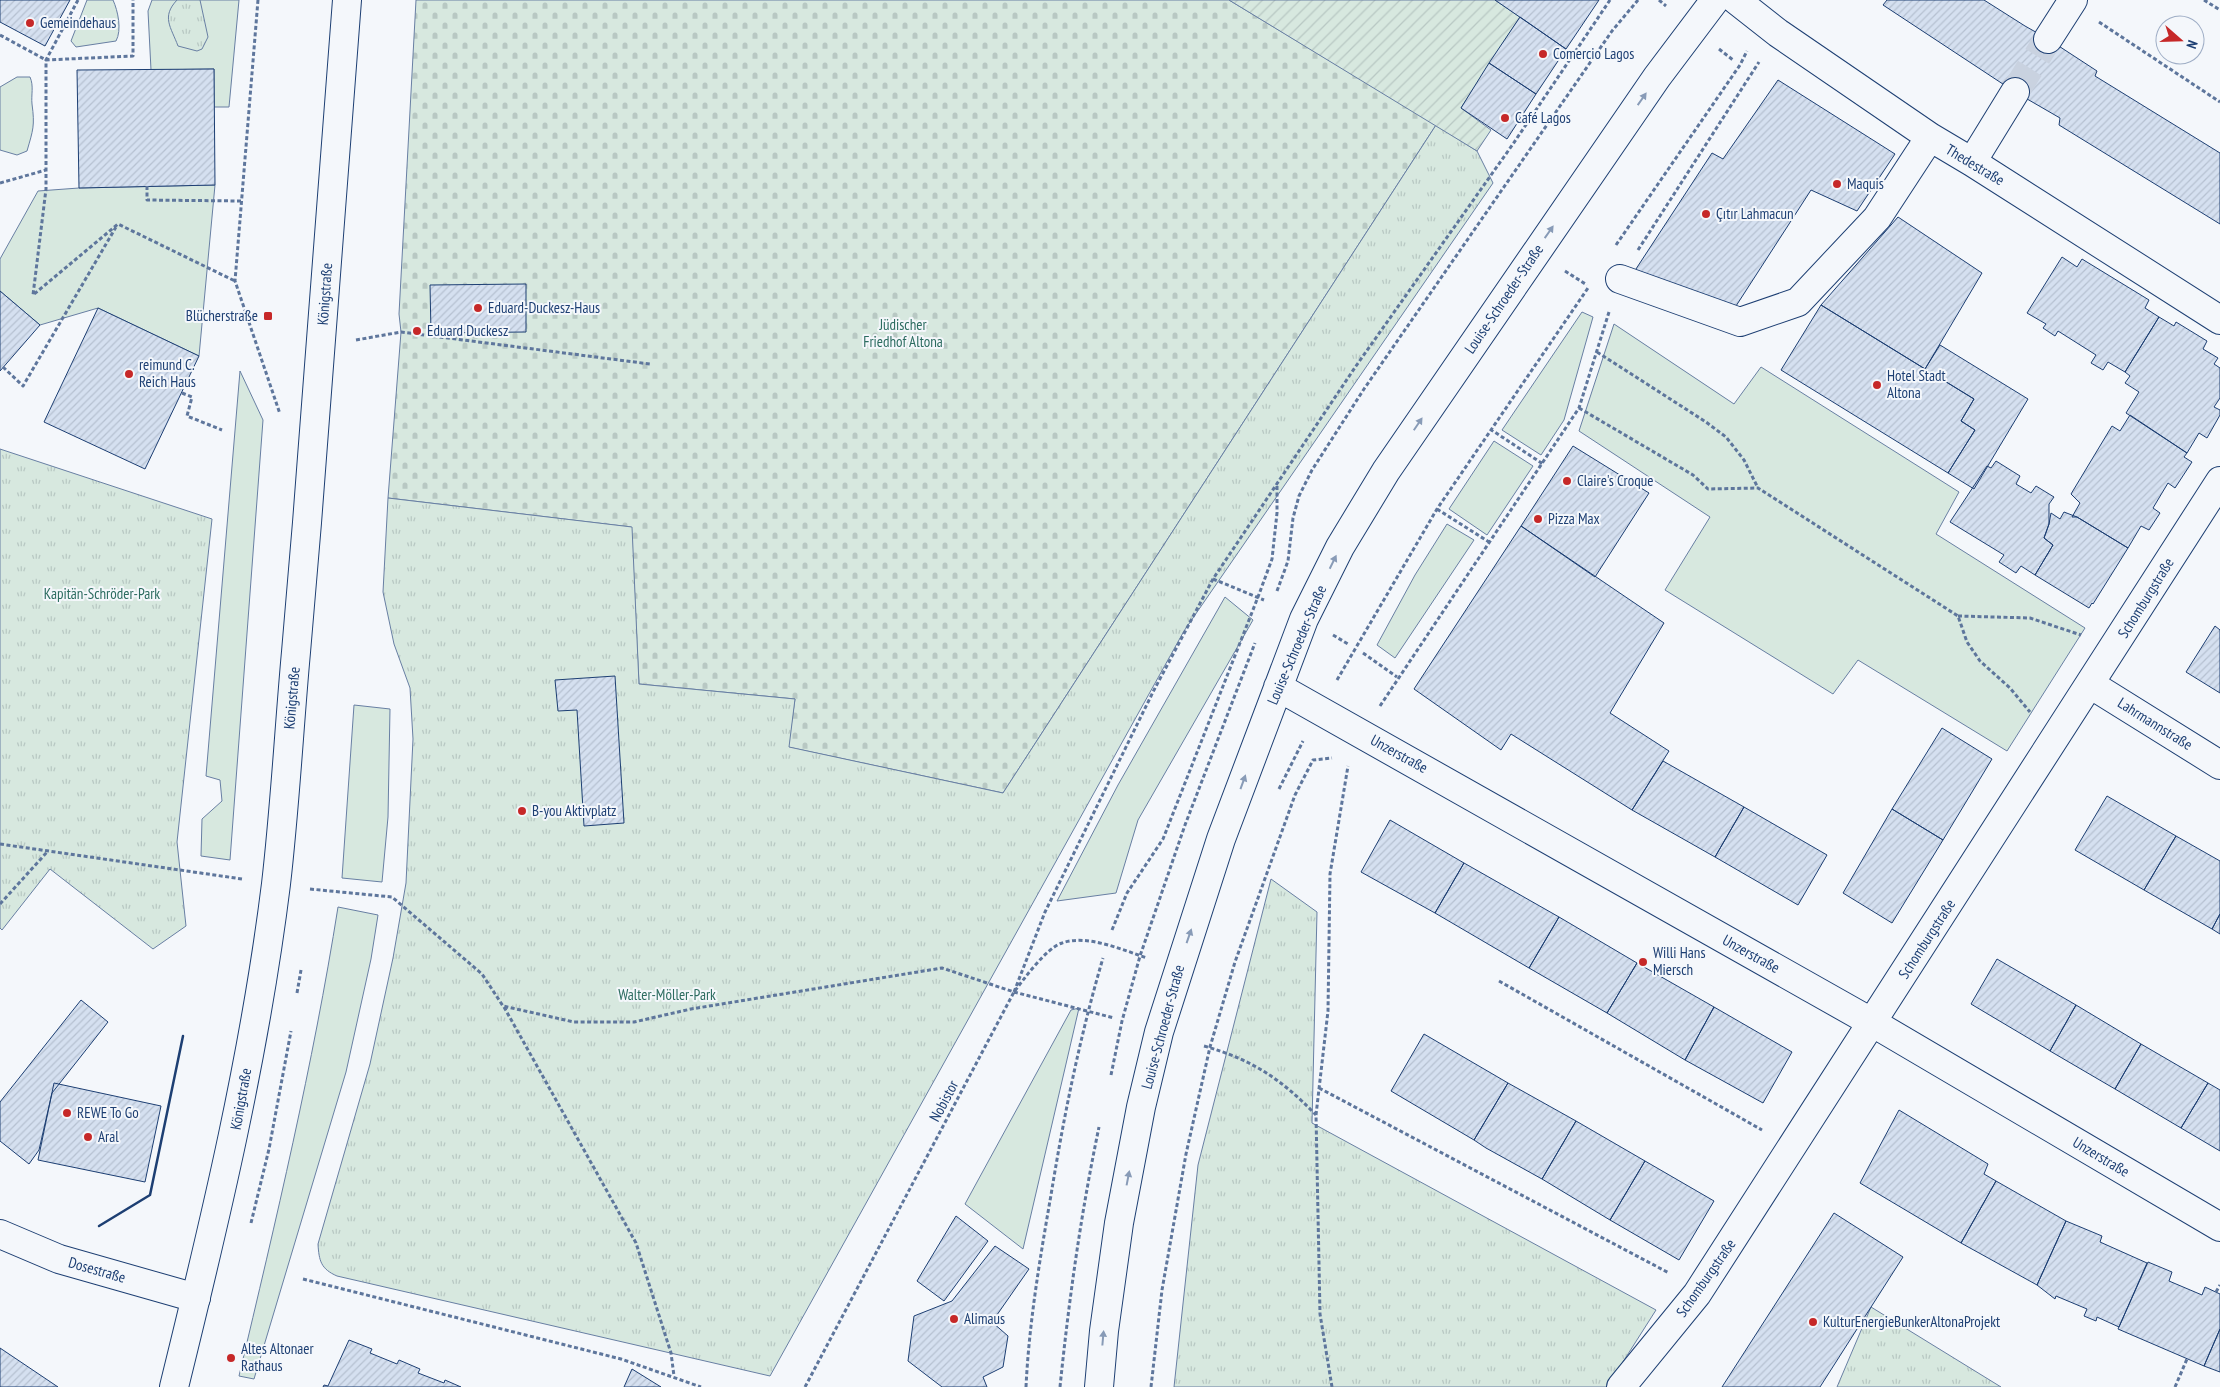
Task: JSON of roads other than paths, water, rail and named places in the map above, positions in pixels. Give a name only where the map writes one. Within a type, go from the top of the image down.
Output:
[{"type":"street","name":"Königstraße","points":[[174,1387],[236,1129],[276,884],[311,480],[347,0]]},
{"type":"street","name":"Louise-Schroeder-Straße","points":[[1099,1387],[1104,1331],[1119,1223],[1141,1106],[1159,1032],[1221,839],[1304,619],[1345,539],[1386,471],[1657,77],[1715,0]]},
{"type":"street","name":"Thedestraße","points":[[1736,0],[1762,22],[1930,137],[2220,320]]},
{"type":"street","points":[[2048,39],[2072,2]]},
{"type":"street","points":[[1972,162],[2015,92]]},
{"type":"street","points":[[1608,287],[1740,322],[1798,302],[1876,218],[1930,137]]},
{"type":"street","name":"Schomburgstraße","points":[[1621,1387],[1697,1294],[2115,647],[2220,481]]},
{"type":"street","name":"Lahrmannstraße","points":[[2090,684],[2220,764]]},
{"type":"street","name":"Unzerstraße","points":[[1278,687],[1873,1023],[2220,1227]]},
{"type":"street","name":"Dosestraße","points":[[0,1234],[59,1259],[196,1298]]},
{"type":"tunnel","points":[[2015,92],[2048,39]]},
{"type":"place","name":"Gemeindehaus","points":[[30,23]]},
{"type":"place","name":"Comercio Lagos","points":[[1543,54]]},
{"type":"place","name":"Café Lagos","points":[[1505,118]]},
{"type":"place","name":"Maquis","points":[[1837,184]]},
{"type":"place","name":"Çıtır Lahmacun","points":[[1706,214]]},
{"type":"place","name":"Eduard-Duckesz-Haus","points":[[478,308]]},
{"type":"place","name":"Blücherstraße","points":[[268,316]]},
{"type":"place","name":"Eduard Duckesz","points":[[417,331]]},
{"type":"place","name":"reimund C. Reich Haus","points":[[129,374]]},
{"type":"place","name":"Hotel Stadt Altona","points":[[1877,385]]},
{"type":"place","name":"Claire's Croque","points":[[1567,481]]},
{"type":"place","name":"Pizza Max","points":[[1538,519]]},
{"type":"place","name":"B-you Aktivplatz","points":[[522,811]]},
{"type":"place","name":"Willi Hans Miersch","points":[[1643,962]]},
{"type":"place","name":"REWE To Go","points":[[67,1113]]},
{"type":"place","name":"Aral","points":[[88,1137]]},
{"type":"place","name":"Alimaus","points":[[954,1319]]},
{"type":"place","name":"KulturEnergieBunkerAltonaProjekt","points":[[1813,1322]]},
{"type":"place","name":"Altes Altonaer Rathaus","points":[[231,1358]]},
{"type":"park label","name":"Jüdischer Friedhof Altona","points":[[903,334]]},
{"type":"park label","name":"Kapitän-Schröder-Park","points":[[102,594]]},
{"type":"park label","name":"Walter-Möller-Park","points":[[667,995]]}]
